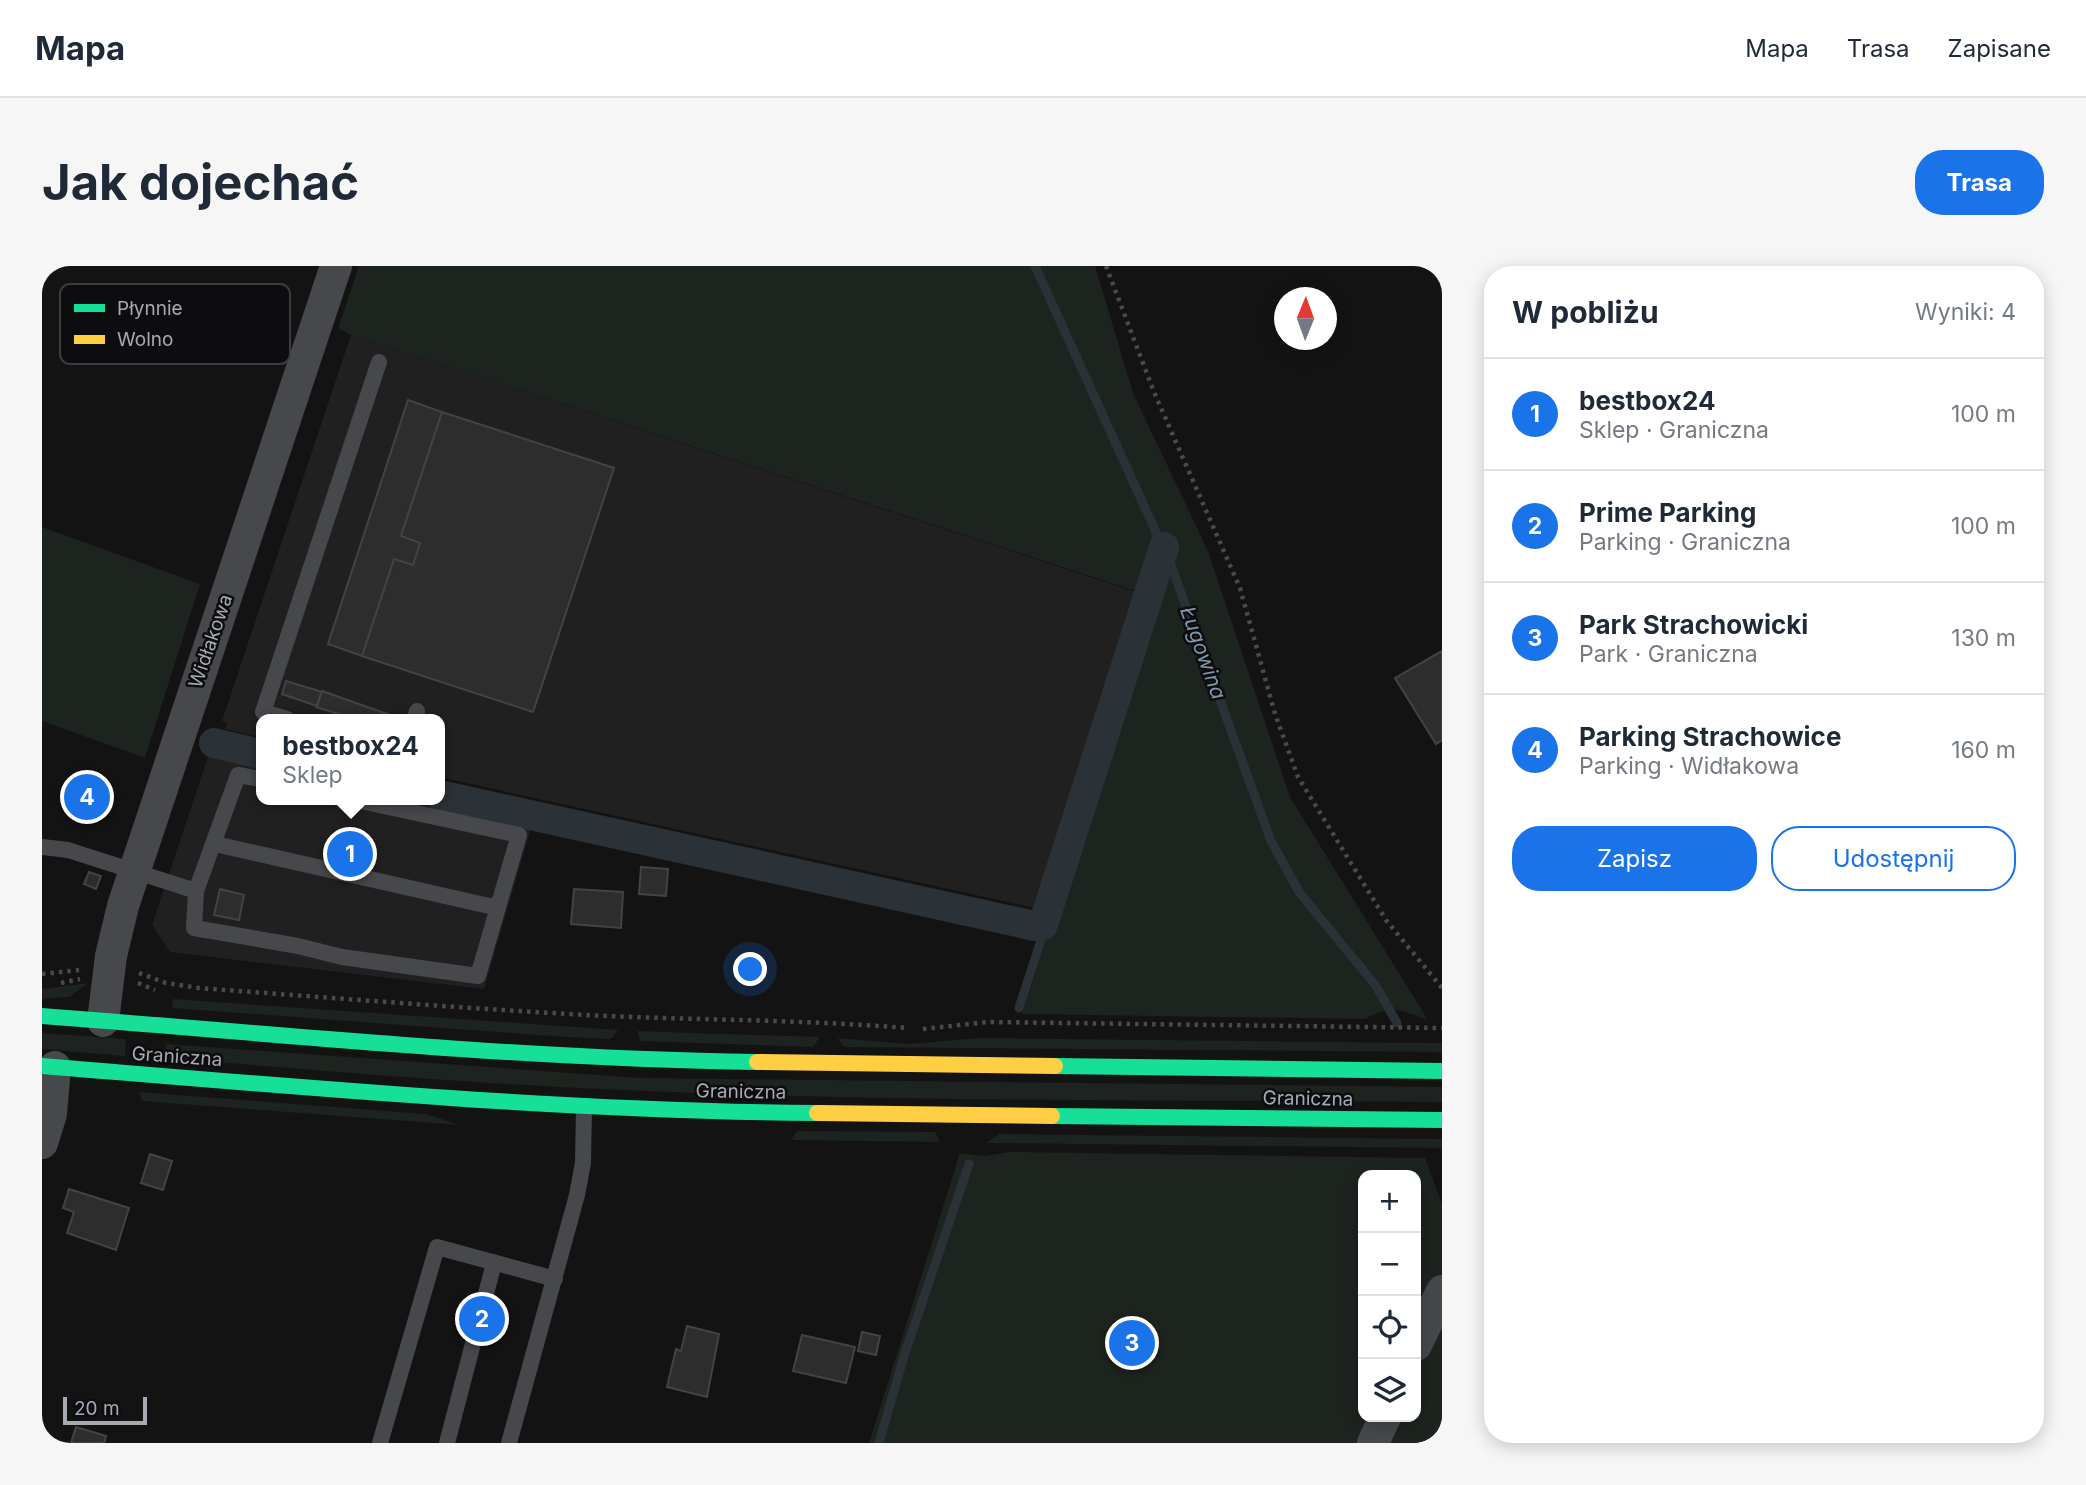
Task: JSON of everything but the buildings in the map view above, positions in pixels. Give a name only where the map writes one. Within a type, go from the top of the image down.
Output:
[{"type":"main road","name":"Graniczna","points":[[42,1016],[676,1061],[1442,1071]]},
{"type":"main road","name":"Graniczna","points":[[48,1067],[484,1102],[688,1112],[1442,1120]]},
{"type":"street","name":"Widłakowa","points":[[103,1021],[111,956],[135,871],[336,266]]},
{"type":"street","points":[[42,1143],[51,1114],[48,1067]]},
{"type":"street","points":[[1421,1335],[1442,1291]]},
{"type":"street","points":[[1373,1443],[1383,1422]]},
{"type":"lane","points":[[270,714],[263,712],[379,362]]},
{"type":"lane","points":[[256,778],[238,775],[197,891],[194,928],[298,946],[342,957],[478,976],[519,835],[379,805]]},
{"type":"lane","points":[[215,844],[498,908]]},
{"type":"lane","points":[[42,847],[68,850],[197,891]]},
{"type":"lane","points":[[509,1443],[555,1279],[583,1163],[584,1106]]},
{"type":"lane","points":[[380,1443],[437,1247],[555,1279]]},
{"type":"lane","points":[[447,1443],[494,1263]]},
{"type":"path","points":[[1106,266],[1154,392],[1240,588],[1275,714],[1298,776],[1386,920],[1442,988]]},
{"type":"path","points":[[42,974],[61,974],[86,967]]},
{"type":"path","points":[[130,970],[165,988]]},
{"type":"path","points":[[49,983],[88,978]]},
{"type":"path","points":[[131,982],[165,988],[414,1004],[638,1017],[837,1022],[920,1029],[988,1022],[1442,1028]]},
{"type":"shaded area","points":[[359,266],[1095,266],[1133,393],[1208,551],[1290,797],[1428,1020],[1396,1010],[1382,1011],[1365,1019],[1022,1014],[1157,598],[351,335],[338,328]]},
{"type":"shaded area","points":[[351,335],[1136,592],[1035,908],[445,778],[445,714],[256,714],[256,736],[225,729],[227,723],[222,721]]},
{"type":"shaded area","points":[[42,527],[200,584],[145,758],[42,721]]},
{"type":"shaded area","points":[[209,754],[256,765],[256,805],[439,805],[532,825],[484,989],[170,952],[152,925]]},
{"type":"shaded area","points":[[88,983],[70,997],[42,999],[42,989]]},
{"type":"shaded area","points":[[173,999],[618,1030],[611,1039],[565,1037],[172,1008]]},
{"type":"shaded area","points":[[637,1031],[820,1037],[813,1047],[641,1041]]},
{"type":"shaded area","points":[[42,1033],[126,1039],[125,1056],[42,1049]]},
{"type":"shaded area","points":[[838,1038],[909,1044],[980,1038],[1442,1043],[1442,1052],[844,1047]]},
{"type":"shaded area","points":[[166,1044],[641,1078],[1442,1087],[1442,1102],[944,1099],[745,1095],[586,1088],[166,1058]]},
{"type":"shaded area","points":[[139,1092],[426,1114],[460,1125],[142,1101]]},
{"type":"shaded area","points":[[797,1131],[935,1132],[940,1142],[791,1140]]},
{"type":"shaded area","points":[[999,1134],[1442,1139],[1442,1148],[986,1143]]},
{"type":"shaded area","points":[[1010,1152],[1425,1158],[1442,1204],[1442,1443],[869,1443],[960,1153],[985,1156]]},
{"type":"waterway","name":"Ługowina","points":[[1035,266],[1171,565],[1271,841],[1299,892],[1376,986],[1397,1023]]},
{"type":"waterway","points":[[445,796],[1035,926],[1043,925],[1164,547]]},
{"type":"waterway","points":[[214,743],[256,753]]},
{"type":"waterway","points":[[1019,1008],[1042,937],[1043,925]]},
{"type":"waterway","points":[[879,1443],[904,1356],[969,1164]]},
{"type":"traffic: fast","points":[[42,1016],[488,1051],[757,1062]]},
{"type":"traffic: fast","points":[[42,1066],[526,1103],[817,1113]]},
{"type":"traffic: fast","points":[[1055,1066],[1442,1071]]},
{"type":"traffic: fast","points":[[1052,1116],[1442,1120]]},
{"type":"traffic: slow","points":[[757,1062],[1055,1066]]},
{"type":"traffic: slow","points":[[817,1113],[1052,1116]]},
{"type":"place","name":"Parking Strachowice","points":[[87,797]]},
{"type":"place","name":"bestbox24","points":[[350,854]]},
{"type":"place","name":"Prime Parking","points":[[482,1319]]},
{"type":"place","name":"Park Strachowicki","points":[[1132,1343]]}]
